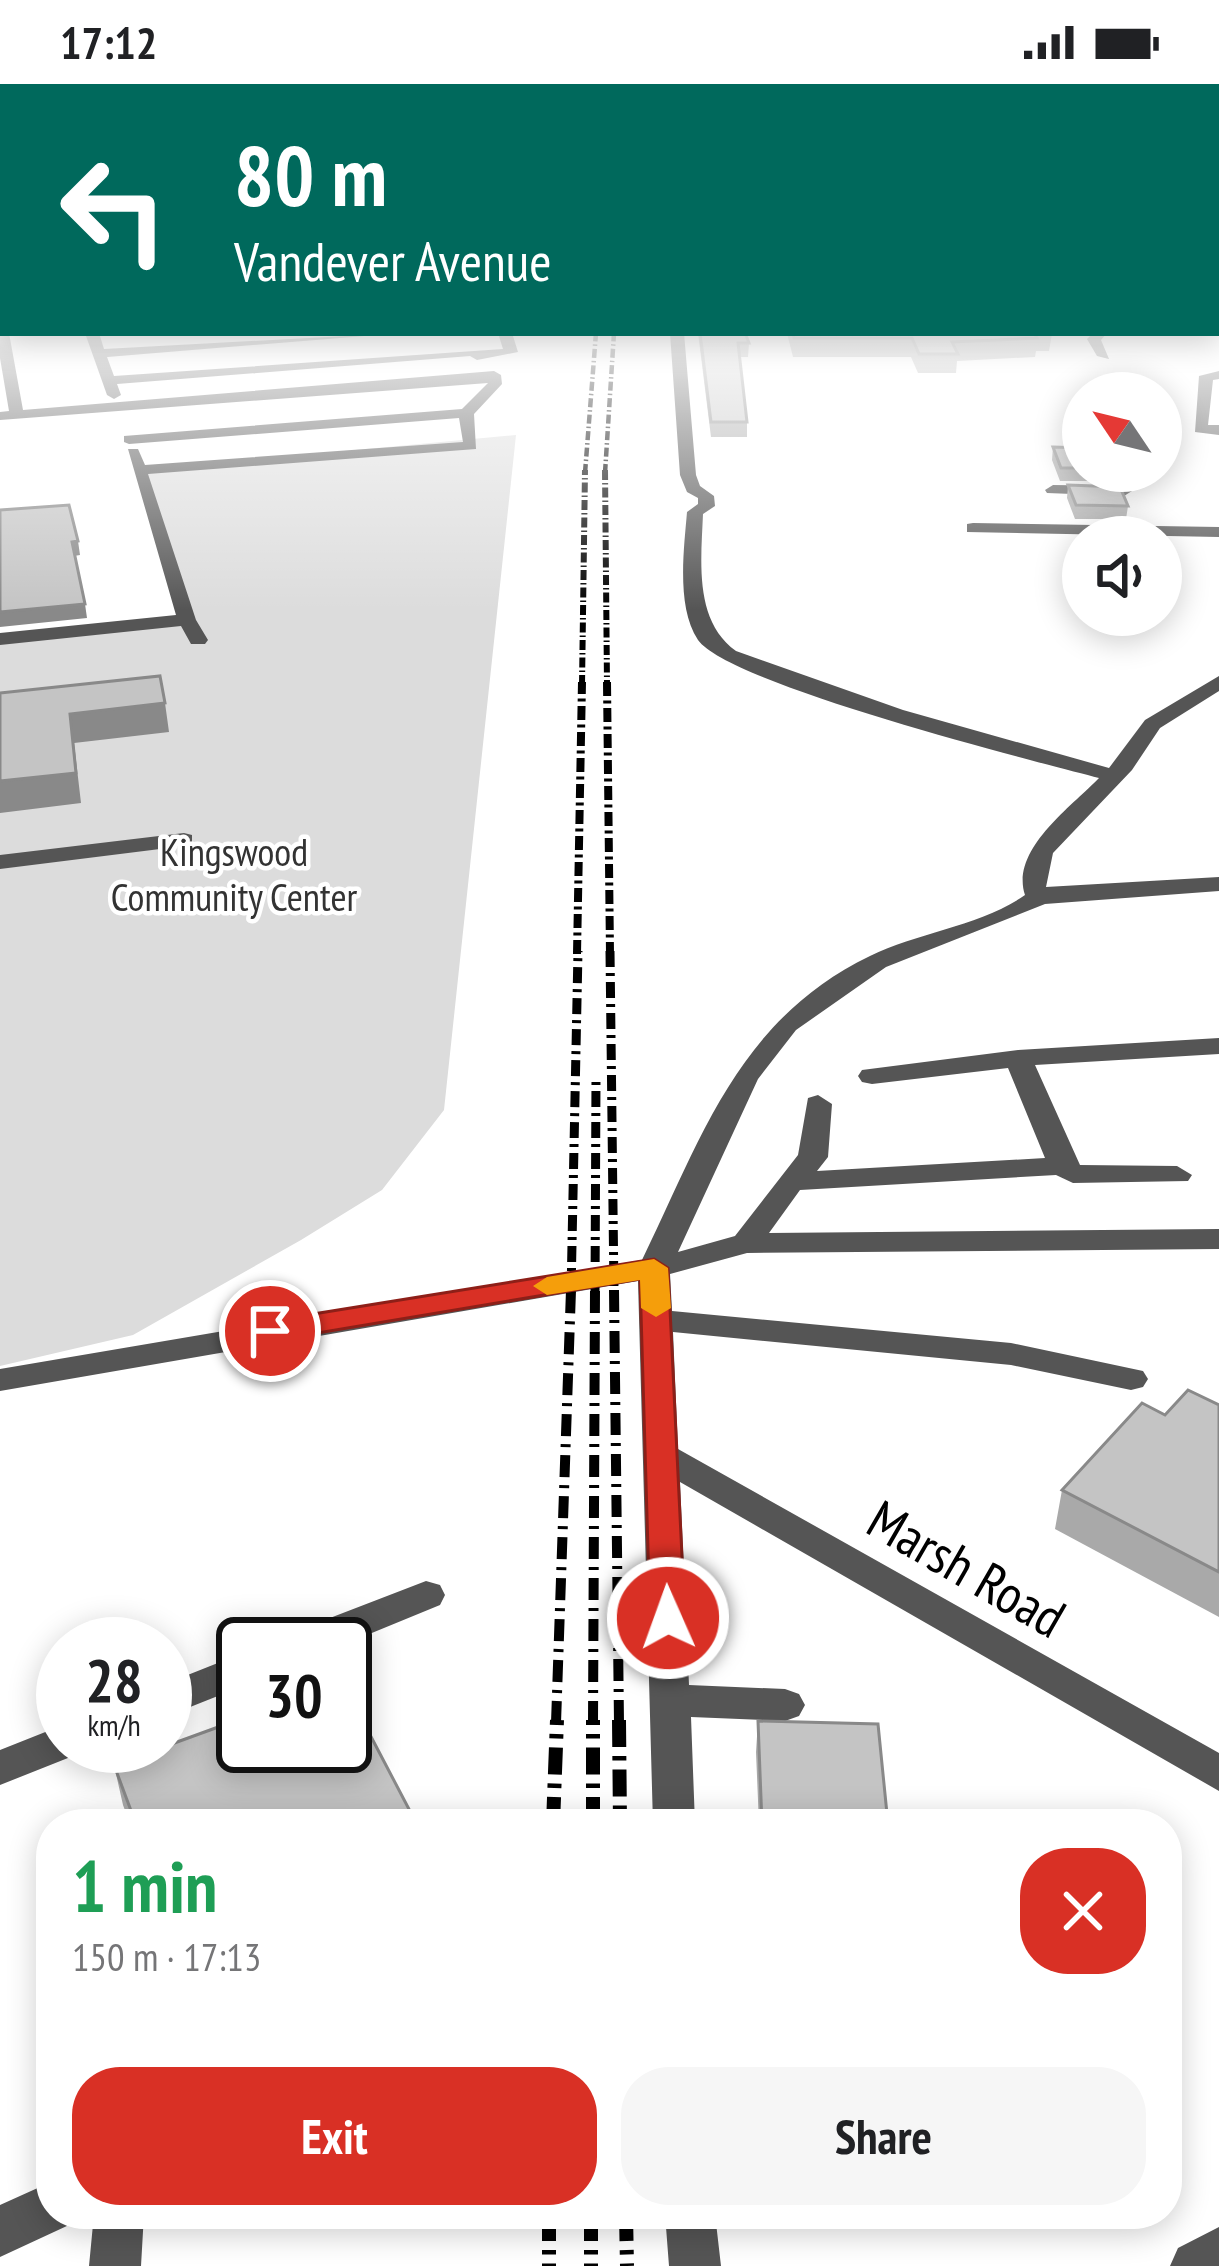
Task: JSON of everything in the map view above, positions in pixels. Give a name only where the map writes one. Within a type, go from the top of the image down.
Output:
[{"type":"street","points":[[9,415],[134,406]]},
{"type":"street","points":[[129,440],[466,413],[473,406]]},
{"type":"street","points":[[684,406],[693,489],[680,494],[681,508],[695,512],[699,611],[708,641],[719,652],[875,707],[1111,776]]},
{"type":"street","points":[[1203,406],[1200,429],[1219,430]]},
{"type":"street","points":[[120,407],[187,620],[198,640]]},
{"type":"street","points":[[140,470],[472,446],[466,413]]},
{"type":"street","points":[[973,528],[1062,530],[1050,481],[1062,483]]},
{"type":"street","points":[[1182,532],[1219,532]]},
{"type":"street","points":[[0,639],[187,620]]},
{"type":"street","points":[[1037,896],[1034,887],[1042,851],[1152,724],[1219,682]]},
{"type":"street","points":[[0,862],[184,840]]},
{"type":"street","points":[[674,1809],[654,1268],[757,1059],[786,1024],[845,980],[878,962],[1011,914],[1037,896],[1219,884]]},
{"type":"street","points":[[872,1076],[1018,1058],[1219,1046]]},
{"type":"street","points":[[1018,1058],[1063,1166],[1073,1174],[1177,1175]]},
{"type":"street","points":[[746,1243],[813,1157],[818,1104]]},
{"type":"street","points":[[791,1181],[1063,1166]]},
{"type":"street","points":[[0,1380],[654,1268],[746,1243],[1219,1239]]},
{"type":"street","points":[[656,1319],[812,1338],[1011,1354],[1131,1378]]},
{"type":"street","name":"Marsh Road","points":[[662,1456],[1219,1774]]},
{"type":"street","points":[[372,1617],[426,1595]]},
{"type":"street","points":[[670,1700],[785,1706]]},
{"type":"street","points":[[0,1768],[36,1753]]},
{"type":"street","points":[[0,2231],[36,2214]]},
{"type":"street","points":[[115,2266],[118,2229]]},
{"type":"street","points":[[691,2229],[695,2266]]},
{"type":"street","points":[[1196,2266],[1219,2253]]},
{"type":"green space","name":"Kingswood Community Center","points":[[516,435],[444,1110],[382,1190],[301,1240],[133,1335],[0,1366],[0,642],[188,622],[140,470]]},
{"type":"building","points":[[709,406],[745,406],[747,422],[711,422]]},
{"type":"building","points":[[1053,447],[1062,447],[1061,468]]},
{"type":"building","points":[[1071,492],[1122,492],[1128,506],[1076,505]]},
{"type":"building","points":[[69,505],[85,604],[0,612],[0,510]]},
{"type":"building","points":[[160,676],[165,703],[70,714],[76,773],[0,781],[0,693]]},
{"type":"building","points":[[1188,1390],[1219,1405],[1219,1572],[1062,1490],[1142,1403],[1165,1415]]},
{"type":"building","points":[[758,1721],[878,1724],[886,1809],[761,1809]]},
{"type":"building","points":[[216,1728],[216,1773],[372,1773],[372,1739],[409,1809],[130,1809],[117,1773],[192,1773],[192,1737]]},
{"type":"railway","points":[[585,473],[590,406]]},
{"type":"railway","points":[[605,473],[609,406]]},
{"type":"railway","points":[[582,685],[585,470]]},
{"type":"railway","points":[[605,473],[607,685]]},
{"type":"railway","points":[[577,954],[582,682]]},
{"type":"railway","points":[[607,682],[610,954]]},
{"type":"railway","points":[[571,1293],[578,951]]},
{"type":"railway","points":[[610,951],[614,1293]]},
{"type":"railway","points":[[595,1293],[596,1077]]},
{"type":"railway","points":[[556,1723],[571,1290]]},
{"type":"railway","points":[[593,1723],[595,1290]]},
{"type":"railway","points":[[614,1290],[619,1723]]},
{"type":"railway","points":[[554,1809],[557,1720]]},
{"type":"railway","points":[[619,1720],[620,1809]]},
{"type":"railway","points":[[593,1723],[593,1809]]},
{"type":"railway","points":[[549,2229],[549,2266]]},
{"type":"railway","points":[[591,2229],[591,2266]]},
{"type":"railway","points":[[626,2229],[627,2266]]},
{"type":"slow traffic","points":[[547,1286],[654,1268],[656,1308]]},
{"type":"route","points":[[270,1331],[654,1268],[668,1618]]}]
